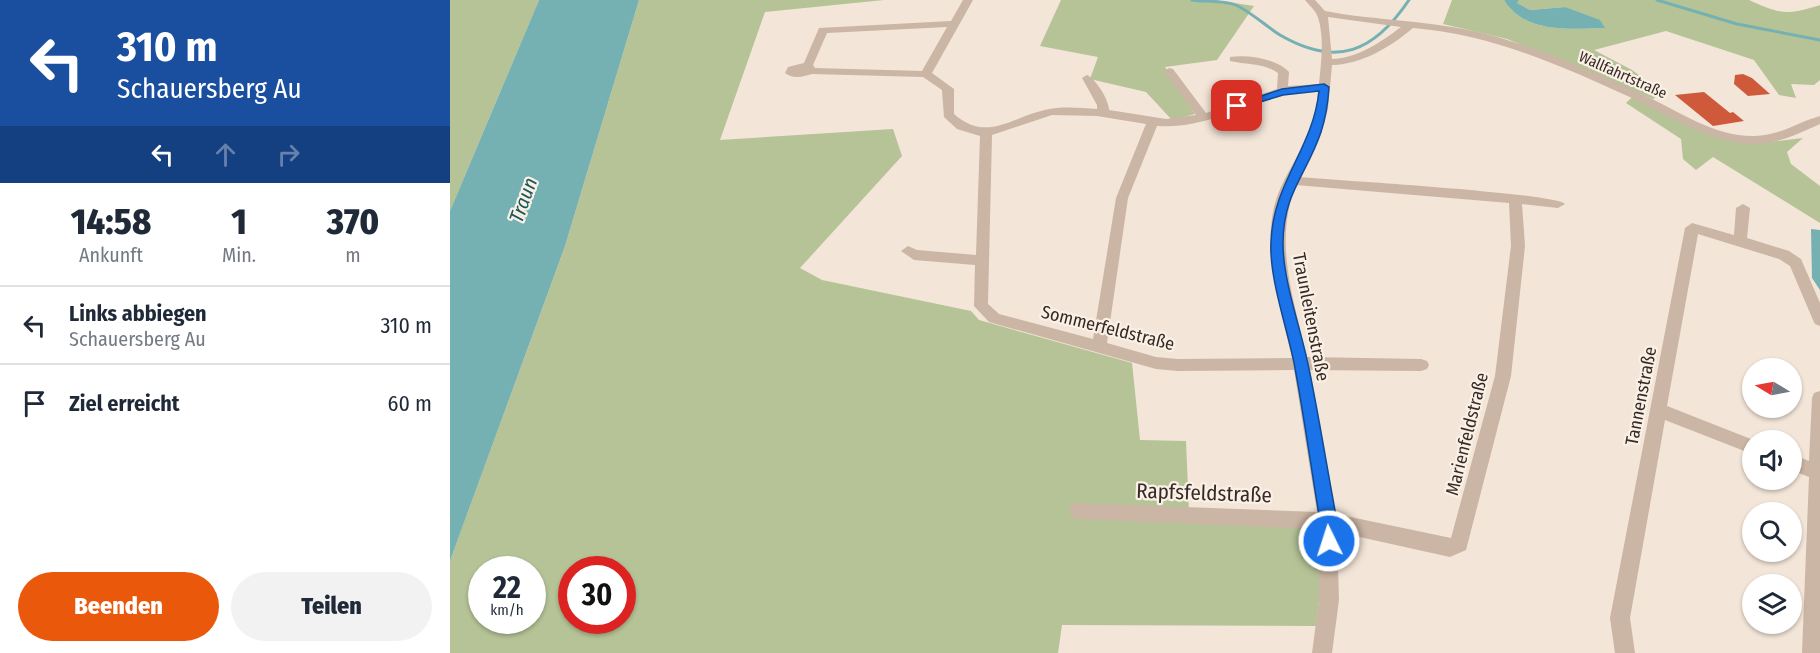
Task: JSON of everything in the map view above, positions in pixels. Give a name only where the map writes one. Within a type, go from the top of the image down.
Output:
[{"type":"street","points":[[926,74],[968,0]]},
{"type":"street","points":[[1310,0],[1322,13]]},
{"type":"street","name":"Wallfahrtstraße","points":[[1322,13],[1341,18],[1452,28],[1504,42],[1642,98],[1704,130],[1738,139],[1757,140],[1781,137],[1820,120]]},
{"type":"street","name":"Traunleitenstraße","points":[[1322,13],[1327,56],[1322,109],[1315,134],[1281,206],[1277,243],[1279,265],[1301,364],[1328,521],[1329,600],[1322,653]]},
{"type":"street","points":[[1327,56],[1350,62],[1374,49],[1408,23]]},
{"type":"street","points":[[953,24],[823,30],[809,68],[926,74],[948,89],[948,115],[957,125],[970,131],[986,134],[1048,113],[1103,113],[1153,122],[1178,123],[1282,93],[1324,87]]},
{"type":"street","points":[[1234,59],[1268,64],[1282,69],[1282,93]]},
{"type":"street","points":[[1169,71],[1203,117]]},
{"type":"street","points":[[1087,78],[1103,105],[1103,113]]},
{"type":"street","points":[[1099,347],[1122,198],[1153,122]]},
{"type":"street","name":"Sommerfeldstraße","points":[[986,134],[981,306],[994,318],[1156,363],[1178,365],[1421,365]]},
{"type":"street","points":[[1291,182],[1558,204]]},
{"type":"street","name":"Marienfeldstraße","points":[[1328,521],[1450,548],[1459,544],[1503,376],[1518,246],[1515,199]]},
{"type":"street","points":[[1743,208],[1740,242],[1784,255],[1796,263],[1820,320]]},
{"type":"street","name":"Tannenstraße","points":[[1625,653],[1620,618],[1692,228],[1740,242]]},
{"type":"street","points":[[909,251],[914,255],[982,261]]},
{"type":"street","points":[[1812,653],[1820,398]]},
{"type":"street","points":[[1658,410],[1742,443]]},
{"type":"street","points":[[1802,466],[1817,472]]},
{"type":"street","name":"Rapfsfeldstraße","points":[[1078,512],[1250,516],[1328,521]]},
{"type":"green space","points":[[450,0],[539,0],[450,211]]},
{"type":"green space","points":[[639,0],[884,0],[765,12],[720,140],[893,129],[902,156],[800,268],[822,280],[971,311],[979,320],[1132,363],[1140,440],[1186,441],[1189,512],[1321,522],[1322,575],[1316,626],[1062,625],[1058,653],[450,653],[450,561],[565,246]]},
{"type":"green space","points":[[1061,0],[1215,0],[1254,6],[1217,60],[1165,67],[1195,114],[1172,120],[1146,92],[1090,79],[1098,57],[1040,46]]},
{"type":"green space","points":[[1452,0],[1504,0],[1524,19],[1536,24],[1563,29],[1604,28],[1565,7],[1530,10],[1517,3],[1519,0],[1749,0],[1784,12],[1799,11],[1820,5],[1820,80],[1814,85],[1791,84],[1796,98],[1779,95],[1754,60],[1666,31],[1594,50],[1632,70],[1662,92],[1653,99],[1507,39],[1443,24]]},
{"type":"green space","points":[[1632,97],[1689,125],[1760,143],[1803,138],[1787,152],[1791,164],[1820,186],[1820,223],[1713,157],[1696,170],[1683,159],[1681,139],[1626,103]]},
{"type":"water","name":"Traun","points":[[539,0],[639,0],[565,246],[450,561],[450,211]]},
{"type":"water","points":[[1504,0],[1519,0],[1517,3],[1530,10],[1565,7],[1600,20],[1605,28],[1563,29],[1536,24],[1513,11]]},
{"type":"water","points":[[1811,229],[1820,230],[1820,290],[1812,278]]},
{"type":"building","points":[[1743,74],[1752,78],[1770,94],[1748,96],[1734,84],[1735,75]]},
{"type":"building","points":[[1704,92],[1744,121],[1713,126],[1675,95]]},
{"type":"waterway","points":[[1192,0],[1233,4],[1280,35],[1300,45],[1319,51],[1337,52],[1368,43],[1396,18],[1409,0]]},
{"type":"waterway","points":[[1657,0],[1737,24],[1820,40]]},
{"type":"route","points":[[1237,106],[1282,93],[1324,87],[1322,109],[1315,134],[1281,206],[1277,225],[1277,243],[1279,265],[1301,364],[1328,521],[1329,541]]}]
